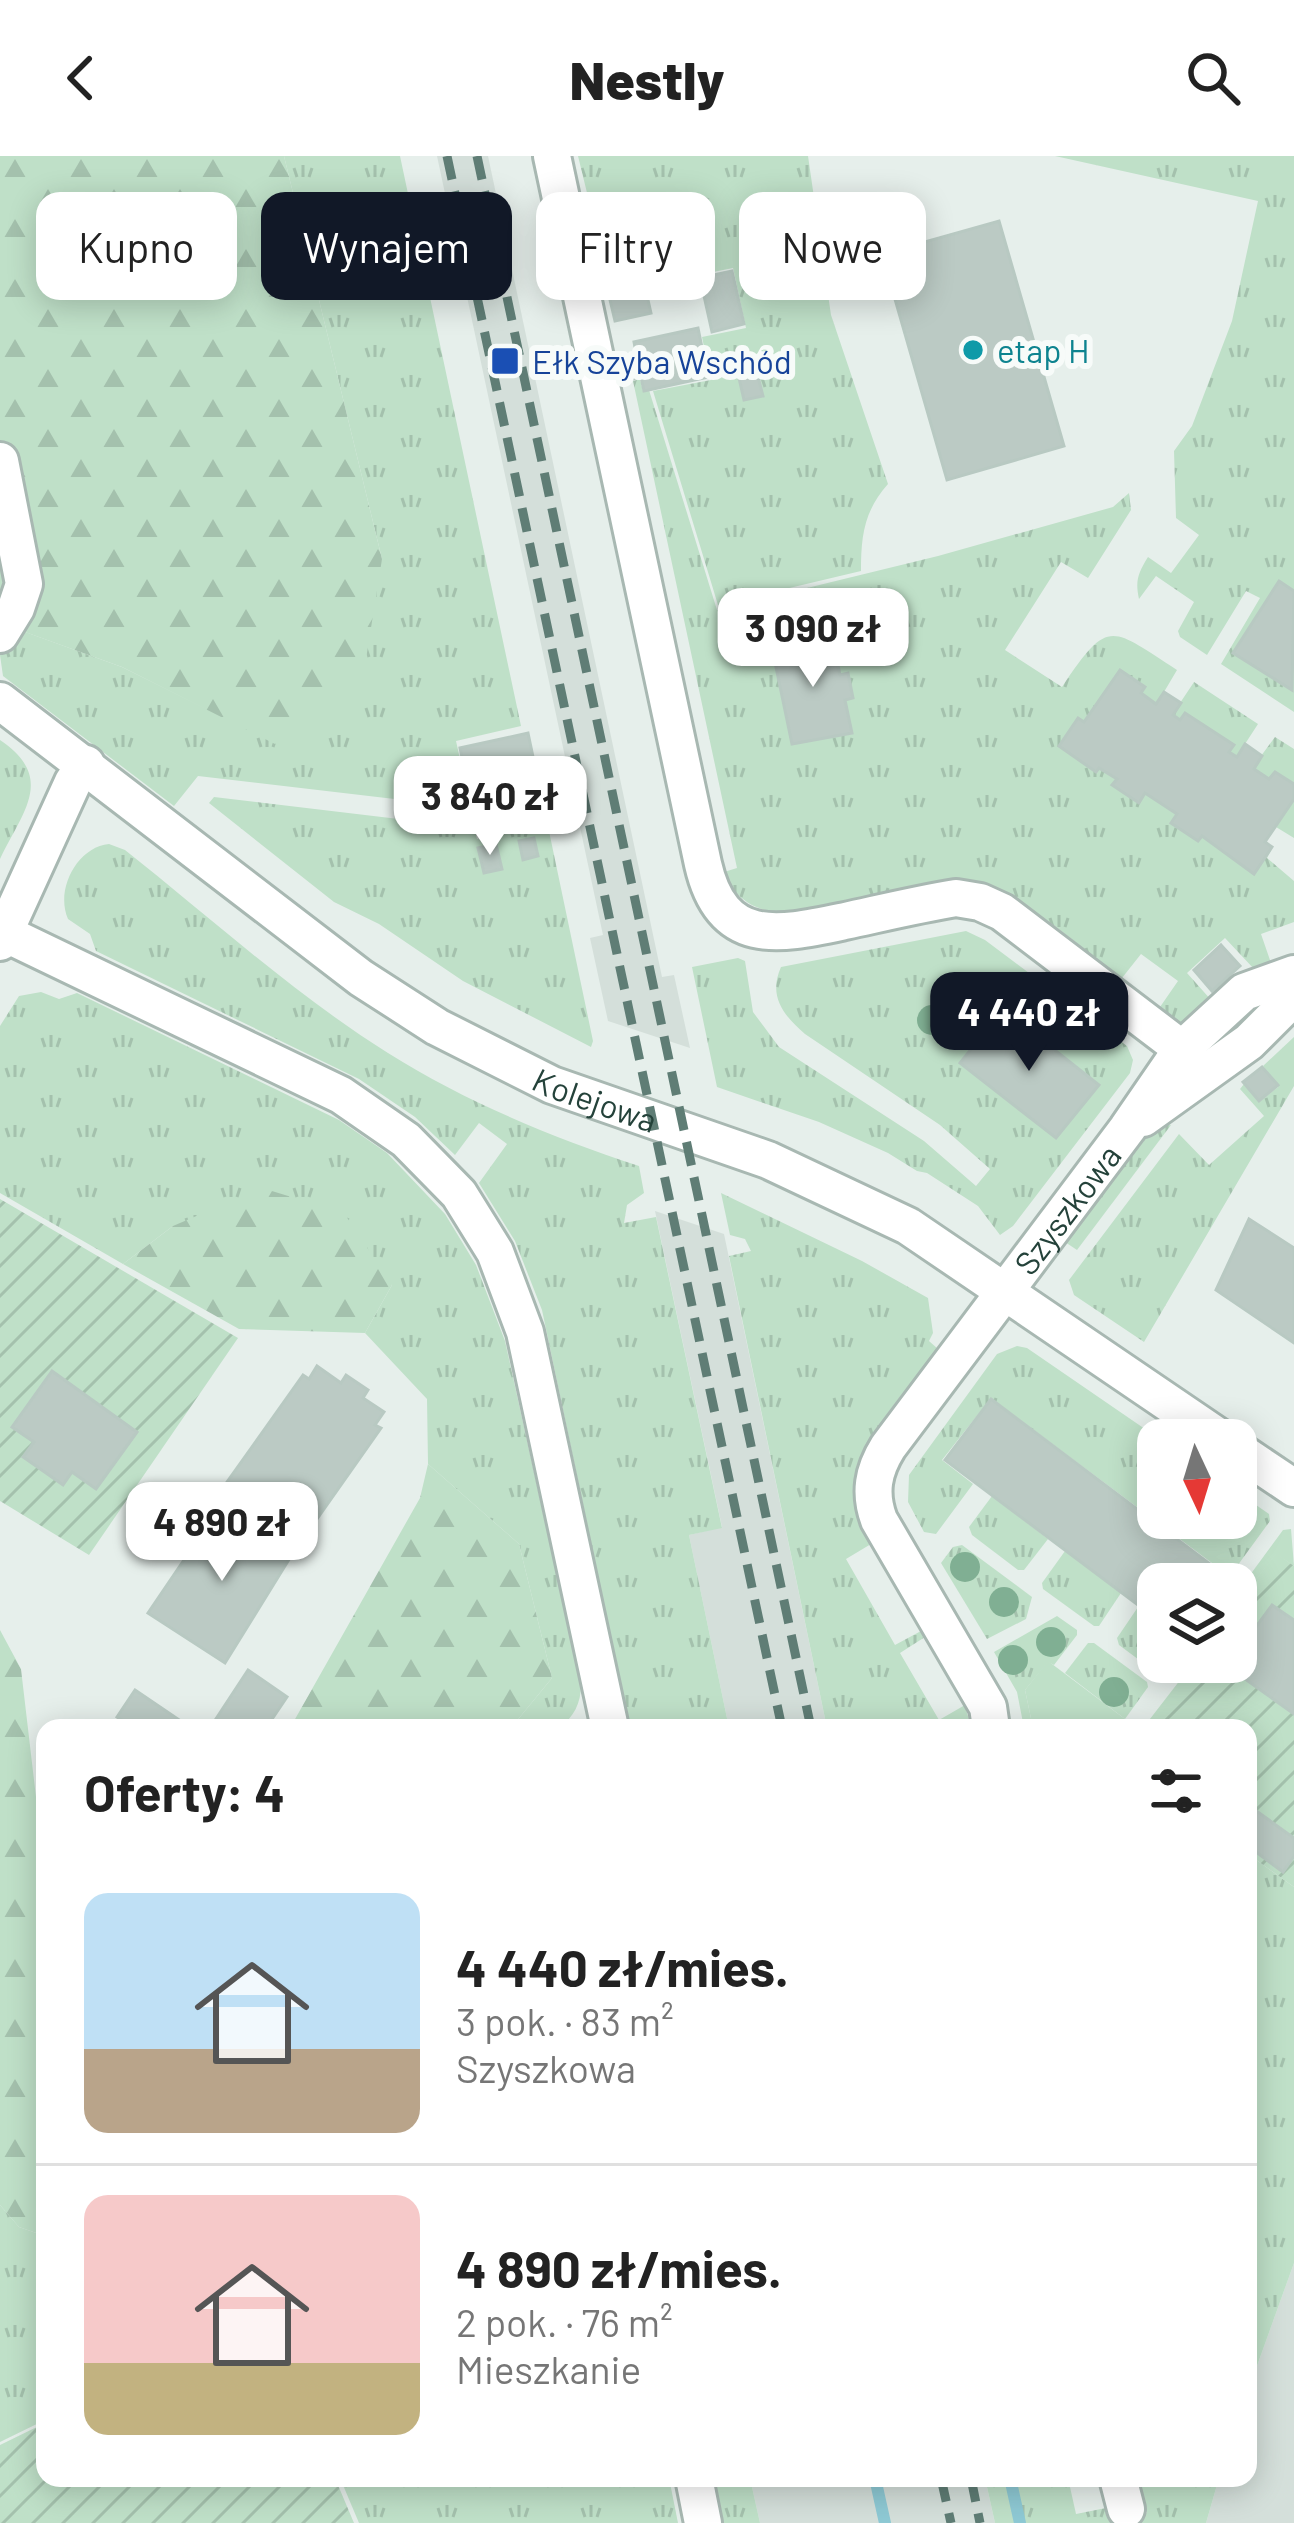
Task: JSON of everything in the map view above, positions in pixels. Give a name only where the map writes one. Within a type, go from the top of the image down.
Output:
[{"type":"street","points":[[553,156],[703,864],[716,900],[743,925],[779,933],[943,900],[980,902],[1002,912],[1182,1049]]},
{"type":"street","points":[[0,461],[23,584],[16,608],[0,634]]},
{"type":"street","name":"Kolejowa","points":[[0,701],[343,964],[437,1027],[552,1084],[752,1154],[908,1226],[1193,1419]]},
{"type":"street","points":[[86,764],[73,782],[2,937],[341,1095],[406,1140],[459,1194],[495,1252],[525,1332],[608,1719]]},
{"type":"street","name":"Szyszkowa","points":[[990,1719],[988,1707],[880,1520],[873,1488],[877,1468],[1182,1049],[1244,992],[1294,974]]},
{"type":"street","name":"Szyszkowa","points":[[1126,1129],[1205,1078],[1294,997]]},
{"type":"street","points":[[1257,1463],[1294,1488]]},
{"type":"street","points":[[696,2487],[703,2523]]},
{"type":"shaded area","points":[[437,156],[488,156],[496,192],[445,192]]},
{"type":"shaded area","points":[[512,269],[662,977],[674,975],[690,1048],[608,1021],[590,938],[603,935],[468,300],[512,300]]},
{"type":"shaded area","points":[[655,1211],[724,1234],[825,1719],[727,1719],[689,1535],[722,1527]]},
{"type":"shaded area","points":[[1294,2263],[1294,2523],[1206,2523],[1216,2487],[1257,2487],[1257,2366]]},
{"type":"shaded area","points":[[752,2487],[987,2487],[995,2523],[760,2523]]},
{"type":"green space","points":[[0,156],[284,156],[293,192],[261,192],[261,300],[319,300],[382,559],[362,684],[319,719],[275,744],[122,667],[0,623]]},
{"type":"green space","points":[[284,156],[400,156],[408,192],[293,192]]},
{"type":"green space","points":[[578,156],[808,156],[813,192],[739,192],[739,296],[733,268],[715,272],[715,192],[587,192]]},
{"type":"green space","points":[[1055,156],[1294,156],[1294,712],[1221,664],[1260,598],[1246,591],[1207,655],[1178,631],[1194,602],[1156,576],[1139,599],[1137,587],[1148,557],[1171,573],[1199,535],[1176,518],[1174,451],[1192,426],[1232,321],[1258,201]]},
{"type":"green space","points":[[319,300],[431,300],[521,726],[456,741],[471,808],[198,776],[174,806],[3,676],[0,655],[17,629],[122,667],[275,743],[382,559]]},
{"type":"green space","points":[[740,300],[829,300],[888,484],[866,524],[861,571],[718,605],[653,391],[711,380],[702,337],[746,328]]},
{"type":"green space","points":[[640,379],[643,391],[649,390],[717,610],[1113,507],[1129,493],[1131,510],[1088,578],[1061,562],[1005,650],[1062,687],[1101,640],[1124,638],[1177,670],[1164,692],[1180,703],[1194,682],[1258,724],[1245,744],[1261,756],[1275,737],[1294,749],[1294,838],[1276,827],[1266,841],[1273,847],[1267,858],[1294,881],[1294,922],[1261,934],[1271,963],[1254,969],[1225,938],[1187,973],[1212,1001],[1178,1023],[1160,1007],[1178,981],[1141,954],[1122,978],[1044,918],[980,884],[957,878],[782,913],[754,906],[740,896],[724,872],[737,868],[633,381]]},
{"type":"green space","points":[[0,740],[17,754],[31,782],[25,810],[0,859]]},
{"type":"green space","points":[[214,797],[474,828],[477,839],[506,833],[503,821],[545,812],[591,1047],[463,981],[379,924],[334,902],[209,803]]},
{"type":"green space","points":[[109,844],[125,850],[286,981],[388,1053],[510,1117],[639,1166],[644,1193],[627,1205],[624,1223],[656,1217],[722,1528],[689,1535],[727,1719],[628,1719],[542,1310],[515,1241],[479,1183],[507,1144],[479,1123],[455,1155],[415,1117],[359,1079],[96,951],[90,934],[68,919],[64,895],[79,861]]},
{"type":"green space","points":[[966,931],[985,940],[1127,1046],[1133,1060],[1130,1073],[1013,1226],[1000,1235],[978,1206],[927,1173],[819,1122],[717,1087],[692,967],[738,958],[745,961],[753,1012],[779,1047],[924,1141],[976,1186],[990,1169],[940,1125],[805,1034],[784,1012],[776,987],[781,967]]},
{"type":"green space","points":[[41,992],[59,999],[77,993],[339,1120],[387,1153],[445,1214],[476,1265],[505,1341],[581,1685],[569,1719],[518,1719],[552,1678],[519,1544],[428,1464],[427,1399],[365,1333],[392,1285],[173,1226],[123,1264],[0,1193],[0,1026],[19,996]]},
{"type":"green space","points":[[1294,1037],[1294,1086],[1144,1342],[1074,1295],[1069,1280],[1179,1134],[1209,1165],[1264,1116],[1240,1089],[1244,1084],[1259,1102],[1278,1087],[1263,1066]]},
{"type":"green space","points":[[1171,1125],[1077,1250],[1065,1242],[1155,1126]]},
{"type":"green space","points":[[262,1188],[344,1213],[392,1285],[365,1333],[239,1329],[123,1264],[173,1226]]},
{"type":"green space","points":[[721,1193],[928,1298],[933,1333],[929,1341],[938,1349],[872,1439],[858,1488],[860,1515],[871,1544],[846,1559],[895,1645],[921,1631],[925,1637],[900,1653],[938,1719],[825,1719],[729,1256],[751,1251],[745,1239],[730,1235]]},
{"type":"green space","points":[[0,1199],[238,1338],[89,1555],[0,1501]]},
{"type":"green space","points":[[1017,1346],[1027,1348],[1137,1424],[1137,1507],[991,1398],[942,1460],[973,1484],[936,1534],[924,1532],[908,1502],[909,1475],[997,1354]]},
{"type":"green space","points":[[428,1464],[519,1544],[552,1678],[518,1719],[295,1719],[420,1498]]},
{"type":"green space","points":[[992,1496],[1048,1539],[1024,1570],[972,1535],[969,1527]]},
{"type":"green space","points":[[1257,1506],[1269,1514],[1270,1521],[1257,1539]]},
{"type":"green space","points":[[1291,1529],[1294,1566],[1276,1554],[1257,1579],[1257,1565],[1283,1530]]},
{"type":"green space","points":[[1180,1539],[1257,1539],[1239,1563],[1212,1563]]},
{"type":"green space","points":[[962,1545],[1032,1597],[1026,1619],[987,1639],[941,1563],[953,1547]]},
{"type":"green space","points":[[1065,1551],[1121,1593],[1099,1626],[1043,1589],[1042,1583]]},
{"type":"green space","points":[[1276,1553],[1294,1566],[1294,1887],[1257,1860],[1257,1719],[1150,1719],[1178,1683],[1257,1683],[1257,1578]]},
{"type":"green space","points":[[1137,1608],[1137,1658],[1117,1638]]},
{"type":"green space","points":[[1057,1616],[1077,1630],[1054,1665],[1048,1662],[1025,1690],[1031,1719],[1022,1719],[1017,1692],[994,1652]]},
{"type":"green space","points":[[0,1630],[21,1669],[36,1797],[36,2233],[19,2227],[0,2205]]},
{"type":"green space","points":[[1088,1643],[1094,1643],[1137,1675],[1137,1683],[1148,1687],[1125,1719],[1065,1673]]},
{"type":"green space","points":[[1048,1661],[1125,1719],[1031,1719],[1025,1690]]},
{"type":"green space","points":[[965,1705],[969,1719],[941,1719]]},
{"type":"green space","points":[[1257,1860],[1294,1887],[1294,2263],[1257,2366]]},
{"type":"green space","points":[[0,2205],[19,2227],[36,2233],[36,2424],[0,2442]]},
{"type":"green space","points":[[36,2427],[36,2487],[339,2487],[354,2523],[0,2523],[0,2445]]},
{"type":"green space","points":[[344,2487],[671,2487],[678,2523],[359,2523]]},
{"type":"green space","points":[[716,2487],[752,2487],[760,2523],[723,2523]]},
{"type":"green space","points":[[987,2487],[1070,2487],[1076,2514],[1106,2508],[1110,2522],[1147,2513],[1140,2487],[1216,2487],[1206,2523],[995,2523]]},
{"type":"building","name":"etap H","points":[[999,221],[1064,446],[947,480],[895,300],[926,300],[926,242]]},
{"type":"building","points":[[732,271],[744,324],[712,332],[705,300],[715,300],[715,275]]},
{"type":"building","points":[[610,300],[648,300],[651,313],[615,321]]},
{"type":"building","points":[[698,328],[708,377],[644,391],[641,377],[629,380],[624,355],[636,353],[634,342]]},
{"type":"building","points":[[757,373],[763,396],[744,400],[739,378]]},
{"type":"building","points":[[1279,581],[1294,591],[1292,690],[1233,653]]},
{"type":"building","points":[[832,635],[840,675],[848,673],[853,698],[845,700],[852,733],[792,744],[772,648]]},
{"type":"building","points":[[1120,670],[1145,687],[1141,693],[1156,704],[1164,692],[1181,703],[1173,715],[1180,720],[1185,713],[1234,745],[1229,752],[1237,757],[1245,744],[1262,756],[1254,769],[1269,779],[1275,772],[1294,784],[1294,799],[1265,842],[1272,847],[1254,874],[1202,836],[1198,841],[1171,823],[1177,814],[1145,793],[1139,803],[1112,785],[1117,779],[1099,768],[1096,772],[1059,746],[1078,718],[1084,722]]},
{"type":"building","points":[[528,733],[537,776],[469,790],[460,748]]},
{"type":"building","points":[[534,838],[538,856],[523,860],[519,841]]},
{"type":"building","points":[[496,844],[502,869],[484,873],[478,848]]},
{"type":"building","points":[[1221,945],[1240,966],[1212,991],[1194,970]]},
{"type":"building","points":[[1003,1009],[1099,1085],[1056,1138],[960,1063]]},
{"type":"building","points":[[1262,1067],[1278,1085],[1259,1101],[1243,1082]]},
{"type":"building","points":[[1249,1219],[1294,1248],[1294,1343],[1216,1290]]},
{"type":"building","points":[[317,1366],[341,1383],[346,1375],[368,1390],[363,1398],[384,1412],[375,1425],[381,1428],[293,1553],[215,1499],[303,1375],[309,1379]]},
{"type":"building","points":[[52,1371],[137,1432],[96,1489],[72,1472],[63,1485],[23,1457],[34,1442],[12,1427]]},
{"type":"building","points":[[991,1399],[1137,1509],[1137,1539],[1177,1539],[1209,1563],[1137,1563],[1137,1604],[945,1460]]},
{"type":"building","points":[[222,1504],[293,1553],[225,1663],[148,1613]]},
{"type":"building","points":[[1272,1605],[1294,1620],[1294,1714],[1251,1683],[1257,1683],[1257,1625]]},
{"type":"building","points":[[248,1670],[287,1697],[272,1719],[216,1719]]},
{"type":"building","points":[[135,1690],[178,1719],[120,1719],[117,1717]]},
{"type":"building","points":[[1257,1811],[1294,1838],[1294,1856],[1283,1872],[1257,1853]]},
{"type":"waterway","points":[[877,2487],[885,2523]]},
{"type":"waterway","points":[[1012,2487],[1020,2523]]},
{"type":"railway","points":[[447,156],[780,1719]]},
{"type":"railway","points":[[477,156],[809,1719]]},
{"type":"railway","points":[[943,2487],[951,2523]]},
{"type":"railway","points":[[973,2487],[980,2523]]},
{"type":"place","name":"etap H","points":[[973,350]]},
{"type":"place","name":"Ełk Szyba Wschód","points":[[505,361]]}]
